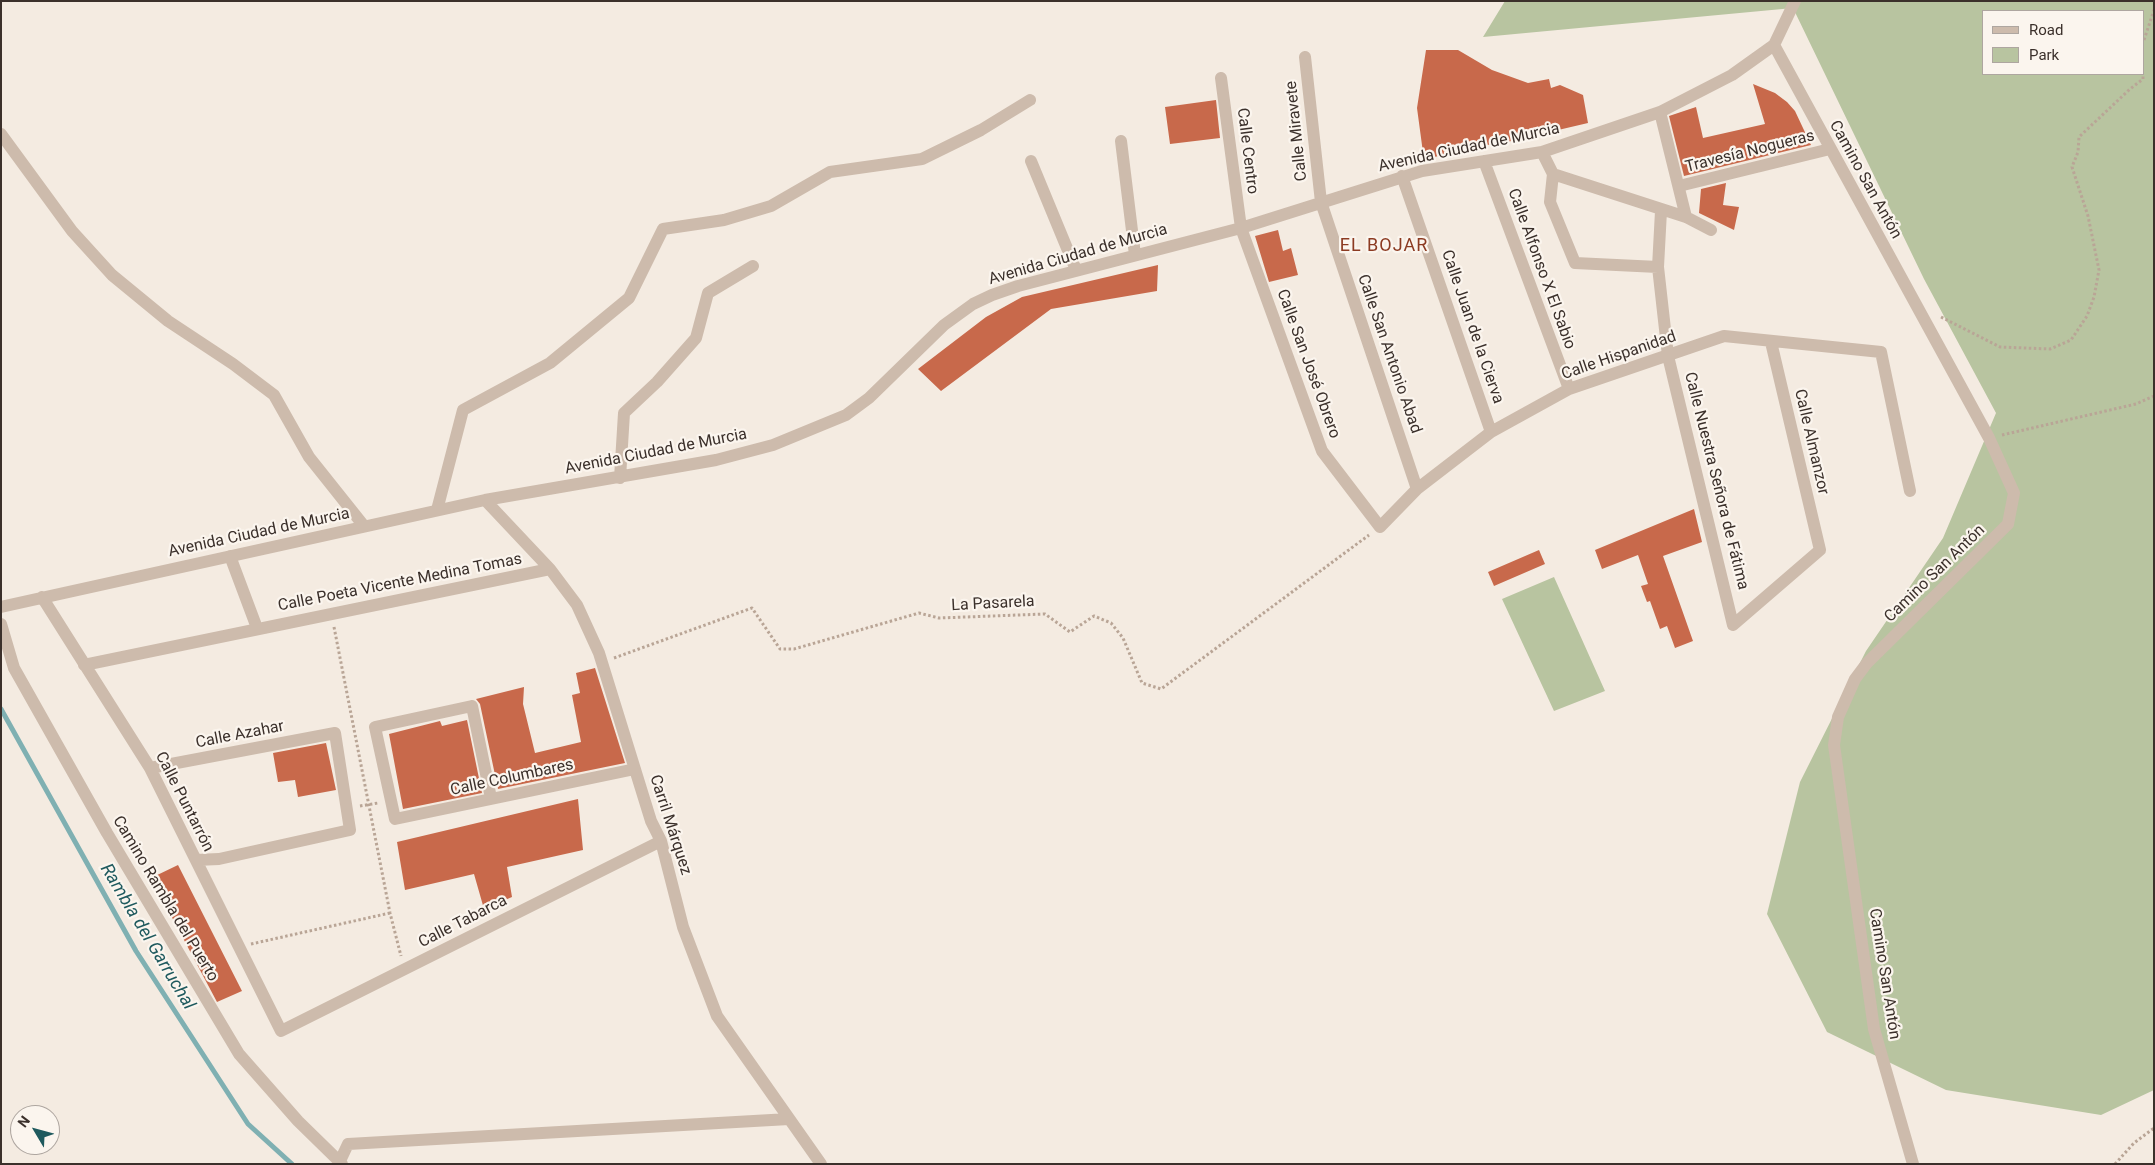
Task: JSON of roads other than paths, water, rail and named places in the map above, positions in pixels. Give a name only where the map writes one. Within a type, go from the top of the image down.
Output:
[{"type":"street","points":[[1774,44],[1795,1]]},
{"type":"street","name":"Avenida Ciudad de Murcia","points":[[1,607],[485,500],[620,478],[741,454],[846,415],[869,398],[930,338],[973,304],[1018,286],[1240,228],[1402,176],[1542,152],[1660,112],[1732,75],[1774,44]]},
{"type":"street","name":"Camino San Antón","points":[[1774,44],[1988,438],[2014,493],[2008,524],[1867,663],[1856,679],[1838,717],[1834,745],[1874,1030],[1913,1164]]},
{"type":"street","name":"Calle Miravete","points":[[1305,57],[1321,202]]},
{"type":"street","name":"Calle Centro","points":[[1221,78],[1240,228]]},
{"type":"street","points":[[437,510],[463,410],[550,363],[629,298],[663,229],[724,220],[771,206],[830,172],[922,158],[981,130],[1030,100]]},
{"type":"street","points":[[1660,112],[1686,217]]},
{"type":"street","points":[[1,134],[72,231],[112,275],[168,321],[233,364],[274,395],[309,457],[364,526]]},
{"type":"street","points":[[1120,141],[1135,255]]},
{"type":"street","name":"Travesía Nogueras","points":[[1679,186],[1830,149]]},
{"type":"street","points":[[1542,152],[1552,174],[1550,202],[1575,263],[1658,267]]},
{"type":"street","points":[[1031,161],[1076,270]]},
{"type":"street","name":"Calle Alfonso X El Sabio","points":[[1484,161],[1569,389]]},
{"type":"street","points":[[1552,174],[1661,211],[1686,217],[1711,230]]},
{"type":"street","name":"Calle Juan de la Cierva","points":[[1402,176],[1491,432]]},
{"type":"street","name":"Calle San Antonio Abad","points":[[1321,202],[1418,489]]},
{"type":"street","name":"Calle Nuestra Señora de Fátima","points":[[1661,211],[1658,267],[1668,356],[1732,613]]},
{"type":"street","name":"Calle San José Obrero","points":[[1240,228],[1322,451],[1380,528]]},
{"type":"street","points":[[620,478],[624,413],[657,382],[696,338],[708,293],[753,266]]},
{"type":"street","name":"Calle Hispanidad","points":[[1380,528],[1418,489],[1491,432],[1569,389],[1724,336],[1881,352],[1910,491]]},
{"type":"street","name":"Calle Almanzor","points":[[1732,613],[1733,625],[1820,550],[1771,342]]},
{"type":"street","name":"Carril Márquez","points":[[485,500],[550,569],[577,605],[602,662],[651,821],[661,841],[684,927],[717,1016],[821,1164]]},
{"type":"street","points":[[230,556],[256,628]]},
{"type":"street","name":"Calle Poeta Vicente Medina Tomas","points":[[84,664],[550,569]]},
{"type":"street","name":"Calle Puntarrón","points":[[42,597],[150,768],[281,1031]]},
{"type":"street","name":"Camino Rambla del Puerto","points":[[1,624],[14,668],[108,833],[239,1054],[298,1120],[341,1163]]},
{"type":"street","name":"Calle Columbares","points":[[492,798],[472,706],[375,727],[395,819],[635,770]]},
{"type":"street","name":"Calle Azahar","points":[[150,768],[335,733],[350,830],[219,859],[196,860]]},
{"type":"street","name":"Calle Tabarca","points":[[281,1031],[661,841]]},
{"type":"street","points":[[341,1163],[348,1144],[789,1119]]},
{"type":"waterway","name":"Rambla del Garruchal","points":[[1,709],[136,951],[248,1124],[292,1164]]},
{"type":"district","name":"EL BOJAR","points":[[1384,246]]}]
